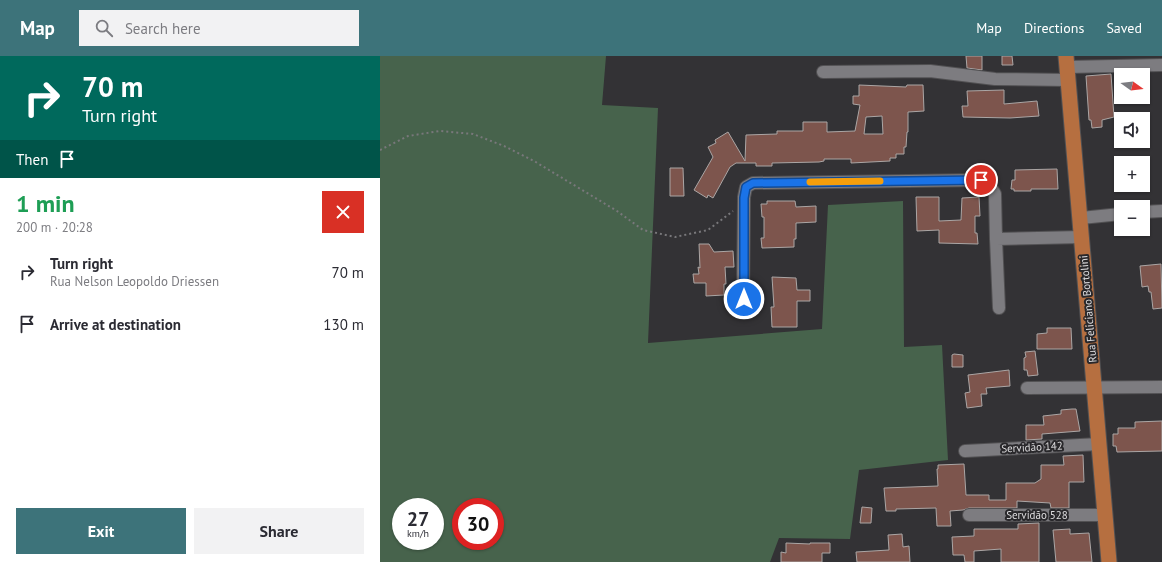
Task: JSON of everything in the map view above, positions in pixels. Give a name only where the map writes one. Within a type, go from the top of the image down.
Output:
[{"type":"main road","name":"Rua Feliciano Bortolini","points":[[1067,68],[1081,218],[1109,562]]},
{"type":"street","points":[[824,72],[930,71],[995,79],[1067,68],[1162,65]]},
{"type":"street","points":[[744,299],[744,198],[746,187],[753,183],[981,180],[990,186],[994,194],[999,308]]},
{"type":"street","points":[[1150,212],[1162,211]]},
{"type":"street","points":[[1081,218],[1114,215]]},
{"type":"street","points":[[996,239],[1082,237]]},
{"type":"street","points":[[1027,388],[1162,387]]},
{"type":"street","name":"Servidão 142","points":[[965,451],[1100,444]]},
{"type":"street","name":"Servidão 528","points":[[969,515],[1106,515]]},
{"type":"path","points":[[380,150],[408,136],[440,131],[473,134],[504,146],[534,161],[617,211],[643,230],[675,237],[708,230],[730,214],[744,198]]},
{"type":"green space","points":[[380,56],[606,56],[602,105],[658,108],[648,343],[822,329],[828,205],[903,201],[904,347],[942,345],[948,460],[859,470],[850,539],[779,538],[770,562],[380,562]]},
{"type":"building","points":[[966,56],[982,56],[982,70],[967,68]]},
{"type":"building","points":[[1002,56],[1012,56],[1013,65],[1002,65]]},
{"type":"building","points":[[1111,74],[1114,117],[1102,120],[1102,127],[1092,128],[1091,120],[1089,120],[1086,76]]},
{"type":"building","points":[[859,85],[906,87],[907,85],[923,85],[924,111],[908,112],[908,132],[906,147],[904,147],[904,154],[896,154],[896,158],[890,158],[890,161],[851,163],[851,159],[824,159],[824,161],[819,162],[772,163],[772,166],[756,166],[756,163],[736,163],[730,167],[713,198],[708,195],[707,198],[694,190],[713,157],[708,147],[716,143],[715,140],[728,132],[745,161],[746,135],[777,134],[777,131],[803,131],[803,122],[827,122],[827,132],[855,131],[860,105],[853,104],[853,96],[859,96]],"holes":[[[882,116],[883,134],[864,134],[866,117]]]},
{"type":"building","points":[[1004,90],[1004,104],[1037,101],[1039,116],[1010,118],[963,117],[962,106],[968,106],[967,91]]},
{"type":"building","points":[[670,168],[683,168],[684,196],[670,196]]},
{"type":"building","points":[[1057,169],[1058,189],[1031,189],[1031,191],[1014,191],[1014,189],[1011,189],[1012,180],[1015,180],[1015,170]]},
{"type":"building","points":[[916,197],[939,197],[939,221],[961,220],[962,198],[979,197],[980,216],[975,216],[975,233],[977,233],[978,244],[939,243],[939,230],[917,231]]},
{"type":"building","points":[[767,201],[795,201],[796,207],[816,206],[816,222],[796,223],[796,239],[794,239],[794,247],[762,248],[761,238],[764,238],[764,217],[762,217],[761,204],[767,204]]},
{"type":"building","points":[[699,244],[709,244],[714,252],[733,251],[734,267],[725,267],[726,284],[724,284],[724,295],[706,296],[706,283],[694,283],[693,274],[699,274],[698,267],[700,268]]},
{"type":"building","points":[[1161,264],[1162,308],[1153,309],[1151,292],[1149,292],[1148,286],[1142,287],[1140,266]]},
{"type":"building","points":[[772,277],[796,278],[797,290],[810,290],[810,301],[797,301],[797,327],[772,327],[771,307],[774,307]]},
{"type":"building","points":[[1047,328],[1071,328],[1072,349],[1037,349],[1037,334],[1047,333]]},
{"type":"building","points":[[1035,351],[1038,375],[1028,376],[1027,370],[1024,370],[1024,358],[1026,357],[1025,352]]},
{"type":"building","points":[[952,355],[963,355],[963,367],[952,367]]},
{"type":"building","points":[[1009,370],[1010,386],[986,388],[987,394],[981,394],[982,406],[967,408],[965,393],[970,392],[968,375]]},
{"type":"building","points":[[1076,409],[1080,431],[1042,434],[1042,439],[1026,440],[1026,425],[1044,425],[1043,416],[1061,414],[1061,410]]},
{"type":"building","points":[[1162,421],[1162,451],[1117,452],[1116,446],[1113,446],[1113,434],[1118,434],[1118,428],[1135,428],[1135,422]]},
{"type":"building","points":[[1083,455],[1084,482],[1069,482],[1069,508],[1051,508],[1050,503],[1017,501],[1017,508],[969,508],[950,511],[951,526],[937,526],[936,508],[896,509],[896,511],[886,511],[884,488],[938,486],[938,465],[964,464],[966,495],[989,495],[989,500],[1006,500],[1006,483],[1035,483],[1041,479],[1041,465],[1064,465],[1063,456]]},
{"type":"building","points":[[862,507],[872,508],[871,523],[860,523]]},
{"type":"building","points":[[1039,523],[1039,562],[1001,562],[1001,549],[974,551],[974,562],[965,562],[964,555],[953,555],[952,537],[974,536],[974,529],[1018,529],[1018,524]]},
{"type":"building","points":[[1070,529],[1070,534],[1089,533],[1092,562],[1056,562],[1053,530]]},
{"type":"building","points":[[902,534],[903,547],[909,546],[910,562],[857,562],[856,552],[889,550],[888,535]]},
{"type":"building","points":[[786,543],[830,543],[830,553],[822,553],[822,562],[781,562],[781,552],[786,553]]},
{"type":"slow traffic","points":[[810,182],[880,181]]},
{"type":"route","points":[[744,299],[744,198],[746,187],[753,183],[981,180]]}]
